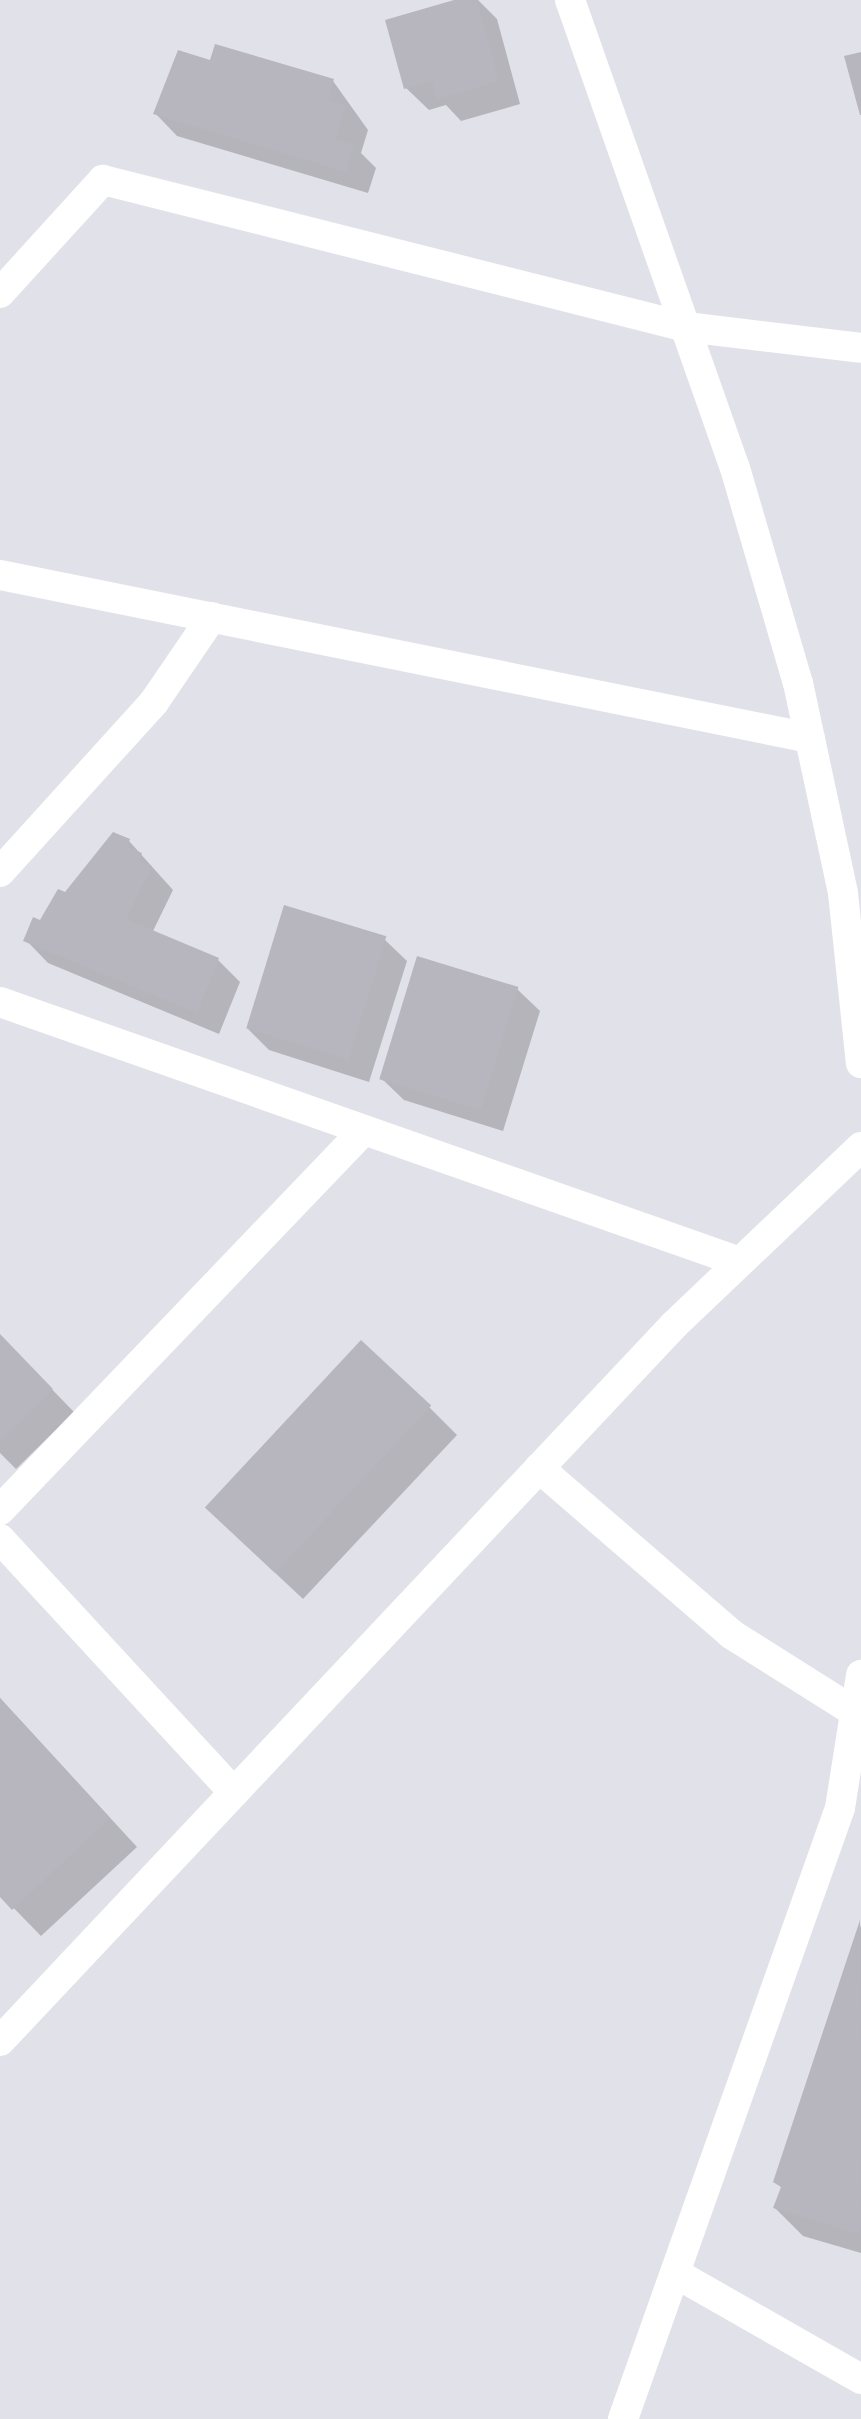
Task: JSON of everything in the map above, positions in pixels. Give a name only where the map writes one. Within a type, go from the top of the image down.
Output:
[{"type":"street","points":[[570,0],[735,468],[810,738],[843,893],[861,1063]]},
{"type":"street","points":[[0,293],[103,180],[686,327],[861,348]]},
{"type":"street","points":[[0,575],[810,738]]},
{"type":"street","points":[[0,872],[154,702],[212,617]]},
{"type":"street","points":[[0,1002],[740,1262]]},
{"type":"street","points":[[0,1510],[364,1130]]},
{"type":"street","points":[[0,2041],[539,1468],[740,1262],[861,1147]]},
{"type":"street","points":[[539,1468],[731,1634],[858,1715]]},
{"type":"street","points":[[0,1539],[234,1793]]},
{"type":"street","points":[[623,2419],[840,1808],[858,1715],[861,1675]]},
{"type":"street","points":[[675,2273],[861,2379]]},
{"type":"building","points":[[454,0],[477,0],[499,81],[437,99],[432,81],[404,89],[385,20]]},
{"type":"building","points":[[215,44],[334,79],[328,100],[346,105],[336,139],[354,144],[346,172],[153,114],[178,50],[210,60]]},
{"type":"building","points":[[861,52],[861,115],[860,115],[844,56]]},
{"type":"building","points":[[113,832],[130,839],[127,847],[142,853],[139,861],[152,866],[126,919],[219,958],[197,1013],[23,941],[33,917],[40,920],[58,889],[65,892]]},
{"type":"building","points":[[284,905],[386,936],[349,1060],[246,1028]]},
{"type":"building","points":[[417,956],[518,987],[481,1110],[379,1079]]},
{"type":"building","points":[[0,1334],[53,1389],[0,1441]]},
{"type":"building","points":[[361,1340],[431,1405],[275,1573],[205,1507]]},
{"type":"building","points":[[0,1698],[110,1818],[12,1910],[0,1897]]},
{"type":"building","points":[[860,1920],[861,2227],[858,2234],[773,2208],[781,2187],[773,2182]]}]
